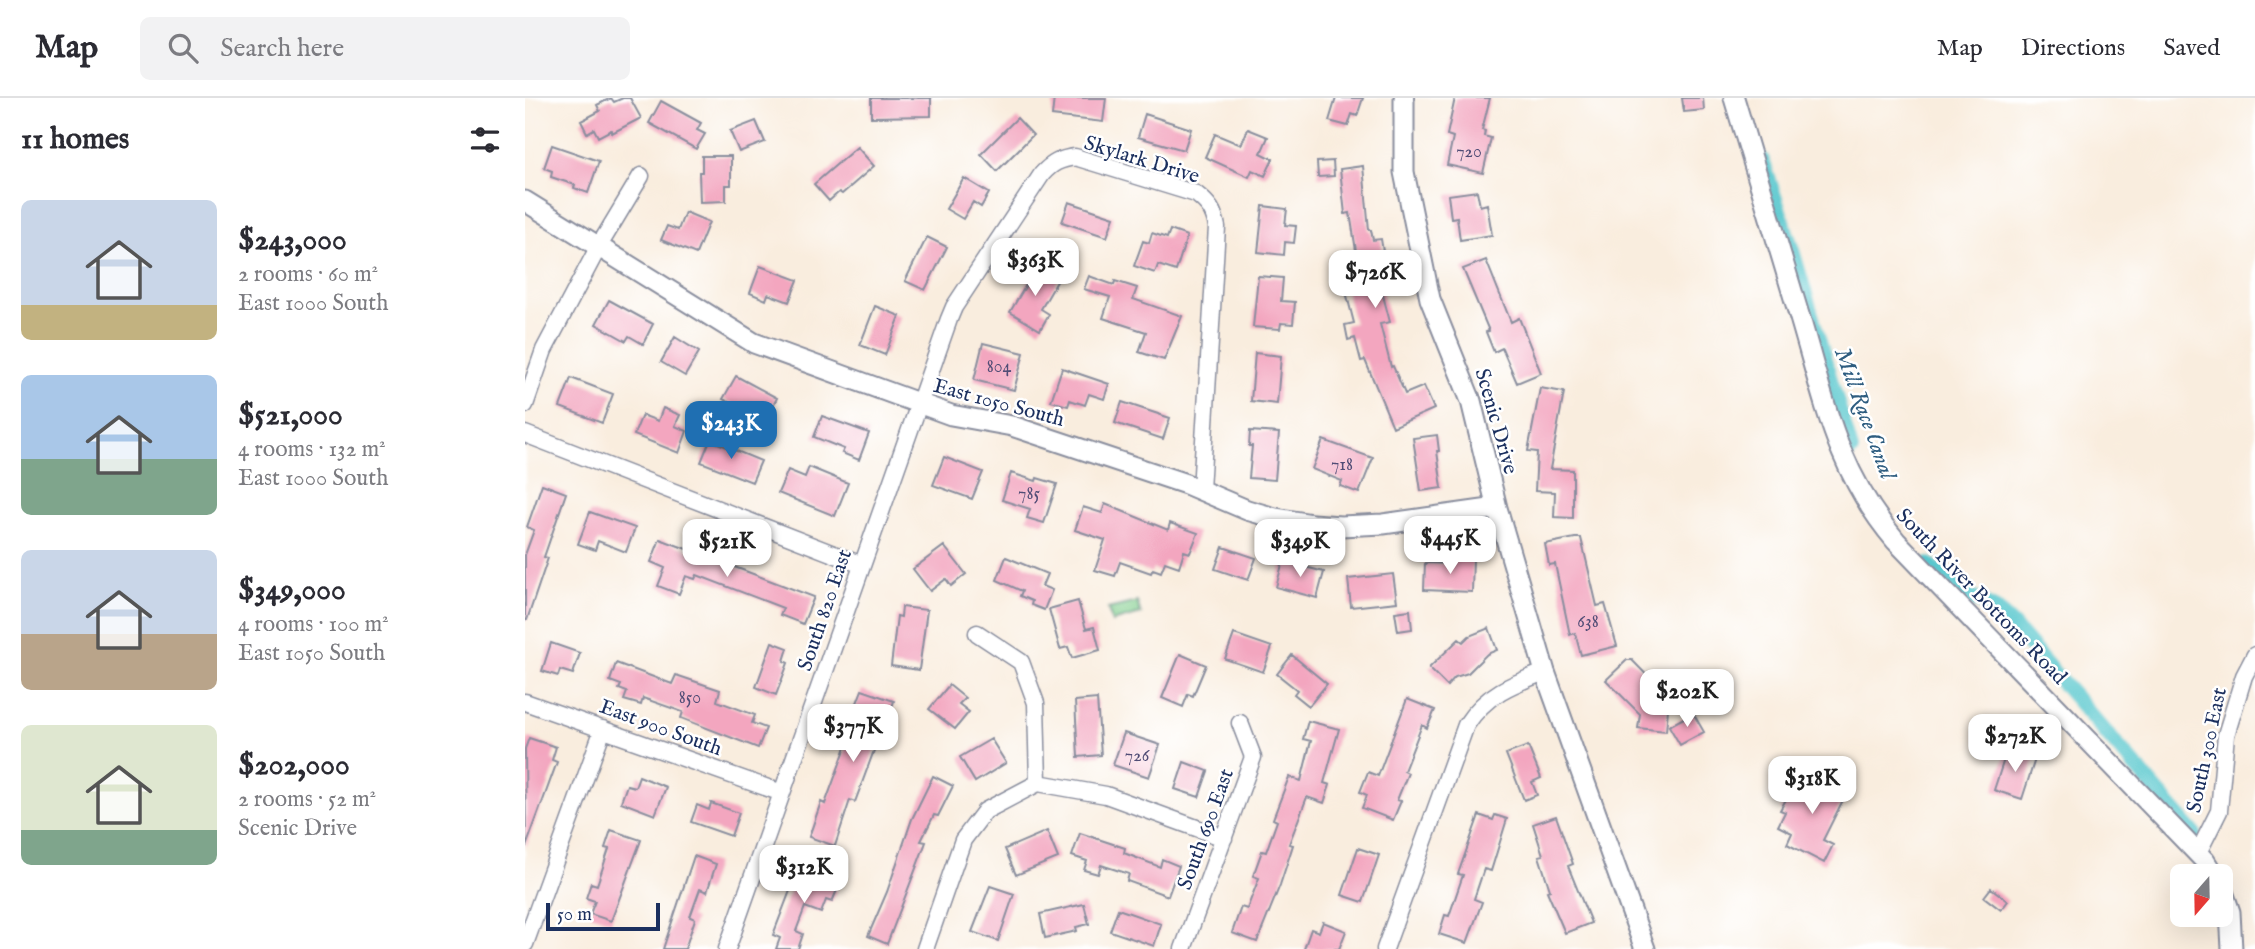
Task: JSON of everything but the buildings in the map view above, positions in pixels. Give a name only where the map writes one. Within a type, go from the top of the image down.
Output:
[{"type":"street","name":"Scenic Drive","points":[[1404,98],[1404,172],[1430,299],[1471,401],[1497,508],[1545,672],[1645,949]]},
{"type":"street","name":"South River Bottoms Road","points":[[1734,98],[1827,413],[1849,472],[1870,508],[1896,541],[2205,864]]},
{"type":"street","name":"Skylark Drive","points":[[917,404],[954,307],[1042,174],[1051,164],[1062,159],[1075,157],[1099,164],[1196,194],[1209,205],[1215,215],[1217,228],[1201,490]]},
{"type":"street","points":[[525,405],[544,350],[599,246],[641,177]]},
{"type":"street","name":"East 1050 South","points":[[525,201],[754,343],[917,404],[951,415],[1012,426],[1201,490],[1247,510],[1275,518],[1341,526],[1383,524],[1497,508]]},
{"type":"street","name":"South 820 East","points":[[727,949],[917,404]]},
{"type":"street","points":[[525,434],[862,565]]},
{"type":"street","points":[[977,633],[1021,662],[1036,704],[1038,783]]},
{"type":"street","name":"South 300 East","points":[[2197,853],[2220,811],[2226,735],[2244,676],[2255,655]]},
{"type":"street","points":[[1385,949],[1466,725],[1481,705],[1500,690],[1545,672]]},
{"type":"street","name":"East 900 South","points":[[525,702],[782,793]]},
{"type":"street","name":"South 690 East","points":[[1183,949],[1253,757],[1240,723]]},
{"type":"street","points":[[525,944],[603,729]]},
{"type":"street","points":[[925,949],[963,840],[985,811],[1038,783],[1106,795],[1224,838]]},
{"type":"street","points":[[2230,928],[2232,949]]},
{"type":"green space","points":[[1137,602],[1141,614],[1112,622],[1108,609]]},
{"type":"waterway","name":"Mill Race Canal","points":[[1762,160],[1791,247],[1851,450]]},
{"type":"waterway","name":"Mill Race Canal","points":[[1929,565],[1968,596],[1996,610],[2012,625],[2194,834]]}]
